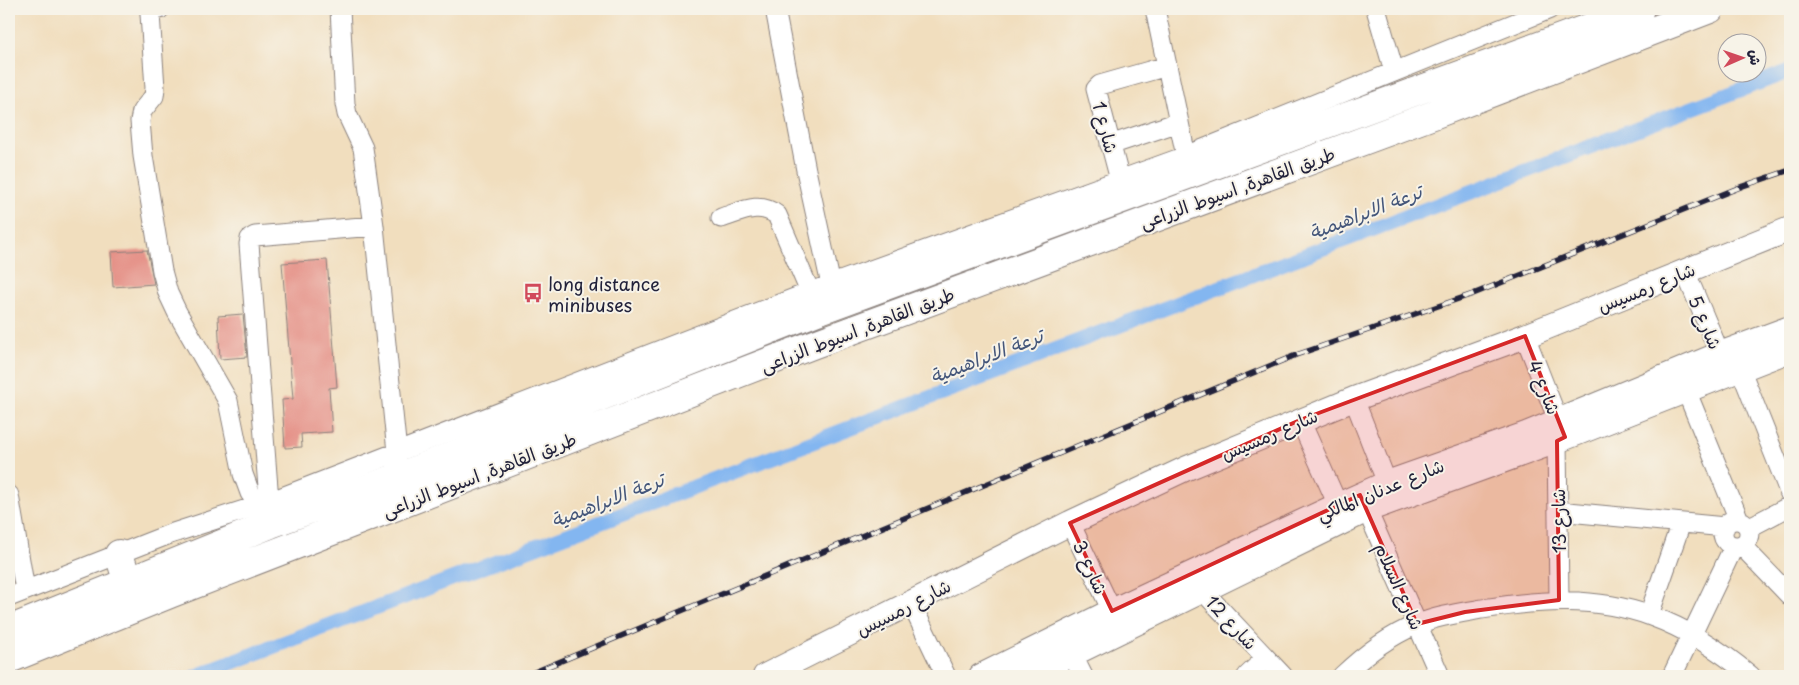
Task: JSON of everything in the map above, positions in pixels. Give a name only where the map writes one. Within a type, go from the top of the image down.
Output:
[{"type":"highway","name":"طريق القاهرة, اسيوط الزراعى","points":[[9,630],[128,583],[266,511],[398,464],[820,296],[1424,88],[1640,9]]},
{"type":"highway","name":"طريق القاهرة, اسيوط الزراعى","points":[[9,659],[182,589],[828,340],[1433,115],[1710,9]]},
{"type":"highway","points":[[1424,88],[1433,115]]},
{"type":"highway","points":[[820,296],[828,340]]},
{"type":"highway","points":[[120,554],[128,583]]},
{"type":"main road","name":"شارع رمسيس","points":[[764,676],[1070,523],[1186,469],[1300,420],[1526,336],[1790,230]]},
{"type":"main road","name":"شارع عدنان المالكي","points":[[1028,676],[1202,590],[1363,503],[1686,390],[1790,328]]},
{"type":"main road","name":"شارع عدنان المالكي","points":[[981,676],[1004,671],[1112,611],[1338,505],[1363,503],[1387,483],[1560,433],[1729,365],[1790,350]]},
{"type":"street","points":[[160,9],[150,14],[154,96],[142,111],[140,122],[143,156],[158,254],[168,292],[177,312],[228,401],[243,474],[250,493],[266,511]]},
{"type":"street","points":[[340,9],[345,104],[363,148],[374,226],[398,464]]},
{"type":"street","points":[[775,9],[806,170],[820,296]]},
{"type":"street","points":[[1154,9],[1186,156]]},
{"type":"street","points":[[1376,9],[1394,71]]},
{"type":"street","name":"طريق القاهرة, اسيوط الزراعى","points":[[820,296],[1186,156],[1550,9]]},
{"type":"street","name":"شارع 1","points":[[1120,180],[1096,92],[1098,87],[1167,66]]},
{"type":"street","points":[[1110,145],[1179,122]]},
{"type":"street","points":[[721,218],[760,207],[770,209],[777,215],[820,296]]},
{"type":"street","points":[[266,511],[250,239],[255,236],[374,226]]},
{"type":"street","name":"شارع 5","points":[[1685,271],[1729,365],[1782,452],[1790,494]]},
{"type":"street","name":"شارع 4","points":[[1526,336],[1560,433]]},
{"type":"street","points":[[1686,390],[1737,533],[1790,596]]},
{"type":"street","points":[[1354,399],[1387,483]]},
{"type":"street","points":[[1300,420],[1338,505]]},
{"type":"street","name":"شارع 13","points":[[1559,600],[1558,511],[1560,433]]},
{"type":"street","points":[[9,495],[17,594]]},
{"type":"street","name":"شارع السلام","points":[[1363,503],[1440,676]]},
{"type":"street","points":[[1558,511],[1681,523],[1737,533],[1790,506]]},
{"type":"street","name":"طريق القاهرة, اسيوط الزراعى","points":[[17,594],[170,534],[266,511]]},
{"type":"street","name":"شارع 3","points":[[1070,523],[1112,611]]},
{"type":"street","points":[[1649,615],[1681,523]]},
{"type":"street","points":[[1672,676],[1737,533]]},
{"type":"street","name":"شارع 12","points":[[1202,590],[1283,676]]},
{"type":"street","points":[[1342,676],[1394,636],[1417,624],[1465,612],[1559,600],[1605,604],[1649,615],[1692,634],[1750,676]]},
{"type":"street","points":[[911,603],[946,676]]},
{"type":"street","points":[[1072,654],[1083,676]]},
{"type":"street","points":[[1247,676],[1266,658]]},
{"type":"highlighted area","points":[[1525,336],[1565,437],[1557,441],[1559,600],[1465,612],[1417,624],[1360,495],[1112,611],[1070,523],[1300,420]]},
{"type":"building","points":[[147,250],[154,284],[113,287],[111,252]]},
{"type":"building","points":[[327,260],[337,387],[329,388],[332,432],[301,434],[302,447],[285,448],[282,400],[293,399],[282,263]]},
{"type":"building","points":[[243,314],[247,357],[220,359],[218,316]]},
{"type":"waterway","name":"ترعة الابراهيمية","points":[[196,676],[1790,71]]},
{"type":"railway","points":[[525,676],[1296,355],[1473,294],[1743,186],[1790,170]]},
{"type":"place","name":"long distance minibuses","points":[[533,293]]}]
